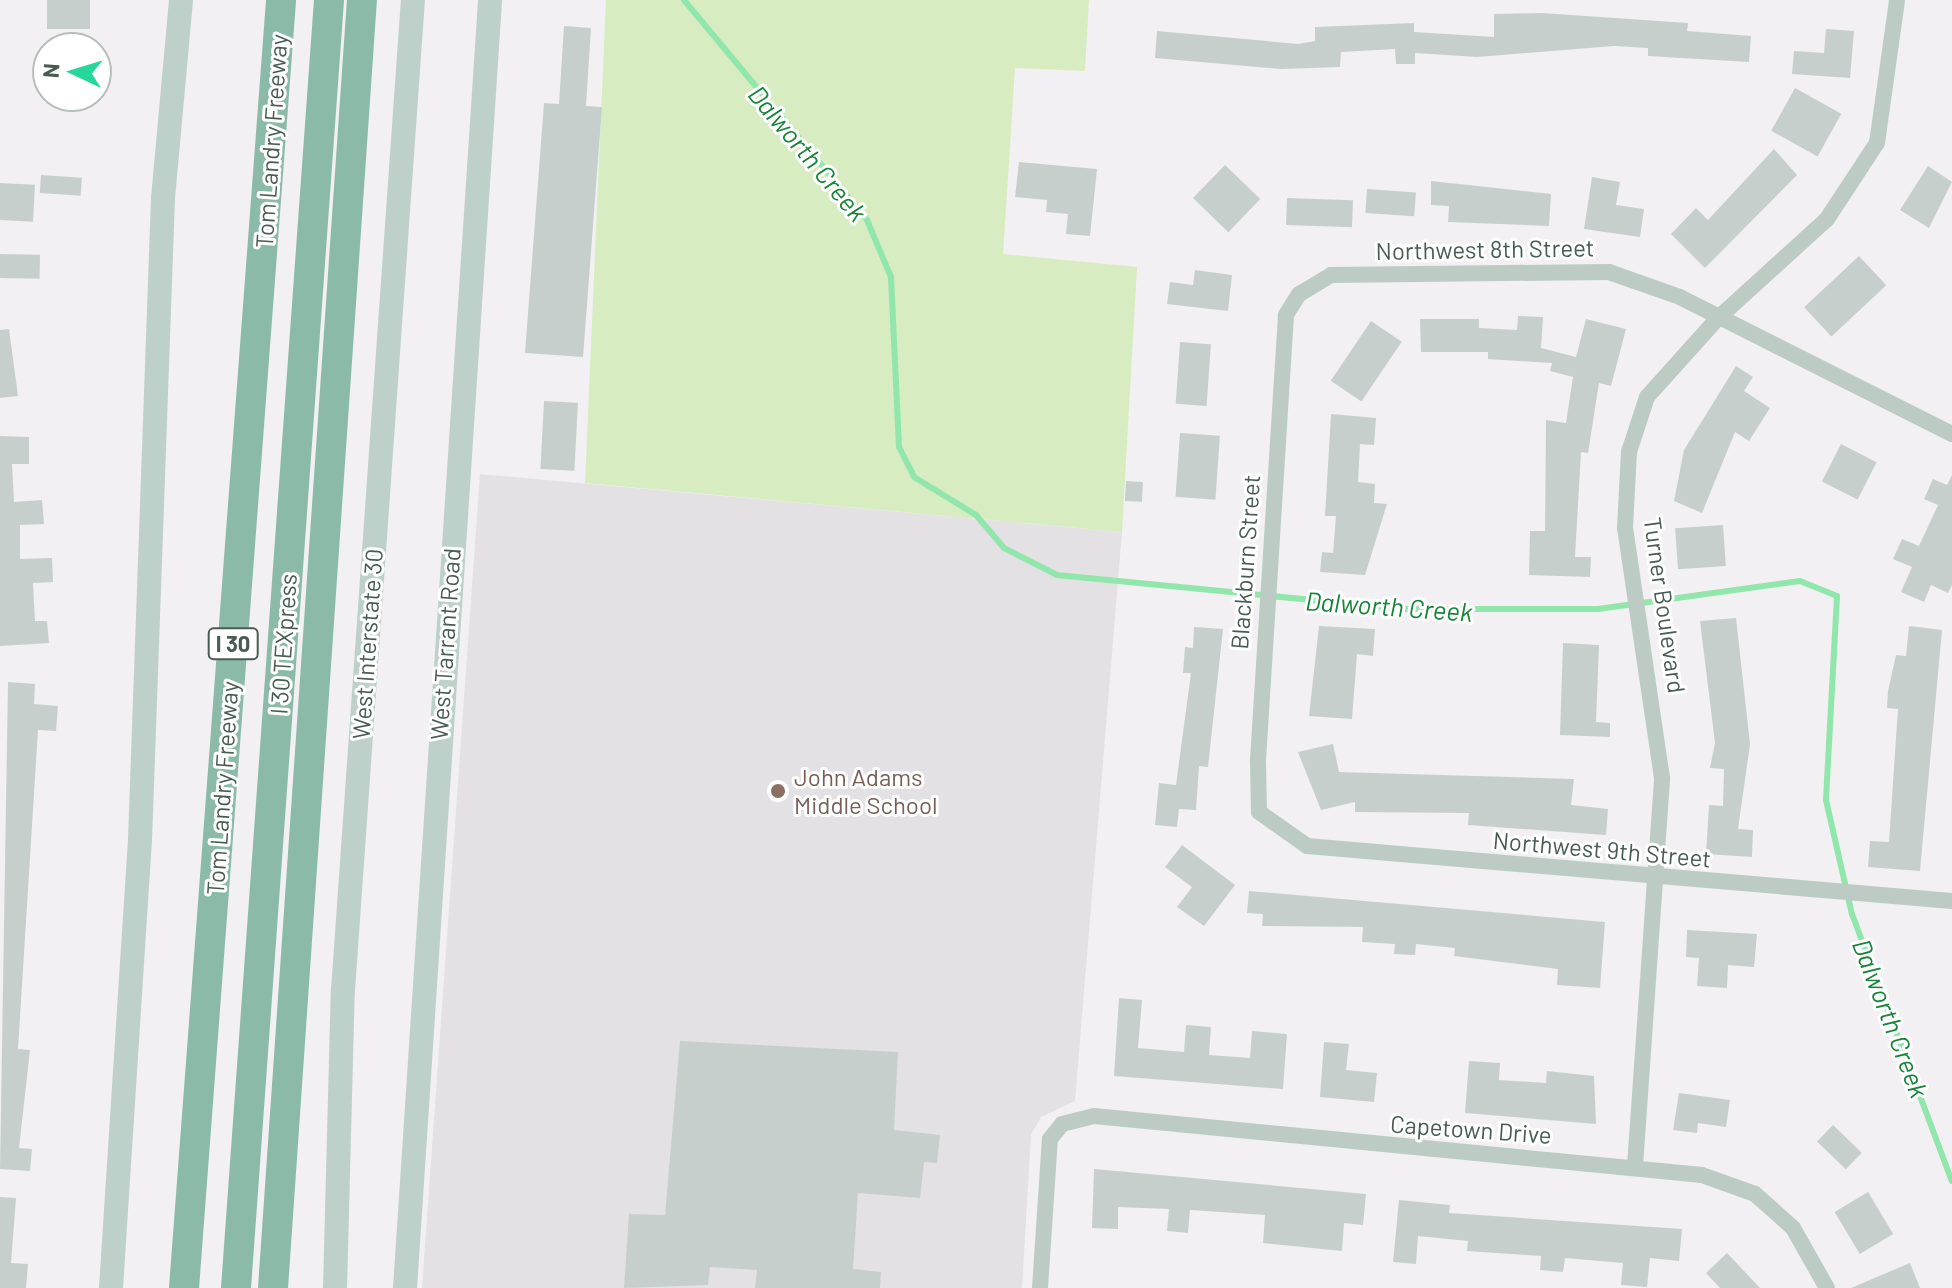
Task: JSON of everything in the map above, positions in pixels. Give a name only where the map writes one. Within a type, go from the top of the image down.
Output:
[{"type":"highway","name":"Tom Landry Freeway","points":[[184,1288],[281,0]]},
{"type":"highway","name":"I 30 TEXpress","points":[[236,1288],[329,0]]},
{"type":"highway","points":[[278,1280],[361,2]]},
{"type":"main road","points":[[111,1288],[140,840],[163,198],[181,0]]},
{"type":"main road","name":"West Tarrant Road","points":[[405,1288],[490,0]]},
{"type":"main road","name":"West Interstate 30","points":[[335,1288],[343,990],[413,3]]},
{"type":"street","name":"Turner Boulevard","points":[[1635,1166],[1658,877],[1662,778],[1643,627],[1631,573],[1629,452],[1647,397],[1716,320],[1827,219],[1877,143],[1897,0]]},
{"type":"street","name":"Northwest 8th Street","points":[[1286,315],[1299,294],[1331,275],[1519,268],[1609,272],[1680,297],[1716,320],[1952,434]]},
{"type":"street","name":"Blackburn Street","points":[[1259,812],[1264,630],[1286,315]]},
{"type":"street","name":"Northwest 9th Street","points":[[1259,812],[1307,846],[1952,901]]},
{"type":"street","name":"Capetown Drive","points":[[1040,1288],[1050,1139],[1062,1124],[1094,1116],[1635,1166],[1702,1175],[1755,1194],[1793,1228],[1827,1288]]},
{"type":"shaded area","name":"John Adams Middle School","points":[[480,474],[1122,532],[1075,1101],[1041,1117],[1031,1135],[1022,1288],[422,1288]]},
{"type":"green space","points":[[606,0],[1089,0],[1085,71],[1015,68],[1003,254],[1137,267],[1122,532],[585,483]]},
{"type":"building","points":[[47,0],[90,0],[90,29],[47,29]]},
{"type":"building","points":[[1542,13],[1688,23],[1687,31],[1751,36],[1749,62],[1648,56],[1648,48],[1614,46],[1477,57],[1415,53],[1415,64],[1396,64],[1395,49],[1341,52],[1340,67],[1281,69],[1155,58],[1157,31],[1298,44],[1315,41],[1315,27],[1414,23],[1414,32],[1494,37],[1494,14]]},
{"type":"building","points":[[564,26],[591,28],[586,106],[602,107],[583,357],[525,353],[544,103],[559,104]]},
{"type":"building","points":[[1826,29],[1854,31],[1850,78],[1792,74],[1794,51],[1824,53]]},
{"type":"building","points":[[1795,88],[1841,114],[1818,157],[1771,131]]},
{"type":"building","points":[[1774,149],[1797,175],[1705,268],[1671,234],[1696,208],[1708,220]]},
{"type":"building","points":[[1019,162],[1097,169],[1090,236],[1066,234],[1068,214],[1046,212],[1047,200],[1015,197]]},
{"type":"building","points":[[1225,165],[1260,199],[1228,232],[1193,198]]},
{"type":"building","points":[[1928,166],[1952,182],[1929,228],[1900,210]]},
{"type":"building","points":[[41,175],[82,178],[81,196],[40,193]]},
{"type":"building","points":[[1592,177],[1620,182],[1616,205],[1644,209],[1640,237],[1584,229]]},
{"type":"building","points":[[1431,181],[1551,194],[1549,226],[1448,222],[1449,206],[1431,205]]},
{"type":"building","points":[[0,183],[35,185],[33,222],[0,220]]},
{"type":"building","points":[[1367,189],[1416,192],[1414,216],[1365,213]]},
{"type":"building","points":[[1287,198],[1353,200],[1352,227],[1286,225]]},
{"type":"building","points":[[0,254],[40,255],[40,279],[0,278]]},
{"type":"building","points":[[1859,256],[1886,285],[1831,336],[1804,307]]},
{"type":"building","points":[[1195,270],[1232,275],[1228,311],[1167,304],[1170,282],[1193,285]]},
{"type":"building","points":[[1518,316],[1543,317],[1541,348],[1576,357],[1586,319],[1626,329],[1611,386],[1599,383],[1588,453],[1581,452],[1575,557],[1591,557],[1590,577],[1529,575],[1530,531],[1545,531],[1546,420],[1566,423],[1573,377],[1550,371],[1552,363],[1488,359],[1488,352],[1421,352],[1420,319],[1479,319],[1479,328],[1517,330]]},
{"type":"building","points":[[1371,321],[1402,342],[1361,401],[1331,381]]},
{"type":"building","points":[[9,329],[18,396],[0,398],[0,330]]},
{"type":"building","points":[[1180,342],[1211,344],[1207,406],[1176,404]]},
{"type":"building","points":[[1736,366],[1753,377],[1744,391],[1770,408],[1749,441],[1735,432],[1702,513],[1674,501],[1684,450]]},
{"type":"building","points":[[544,401],[578,403],[574,471],[540,469]]},
{"type":"building","points":[[1331,414],[1376,418],[1374,445],[1360,444],[1358,482],[1375,484],[1374,503],[1387,504],[1365,575],[1320,572],[1322,552],[1333,553],[1336,516],[1325,516]]},
{"type":"building","points":[[1180,433],[1220,436],[1215,500],[1176,497]]},
{"type":"building","points":[[0,436],[29,437],[29,464],[12,464],[14,502],[42,500],[44,524],[20,525],[20,559],[52,558],[53,582],[33,583],[35,621],[47,621],[49,643],[0,646]]},
{"type":"building","points":[[1841,444],[1877,462],[1858,500],[1822,481]]},
{"type":"building","points":[[1952,475],[1952,585],[1948,593],[1931,585],[1924,602],[1901,592],[1912,567],[1893,559],[1902,539],[1919,546],[1938,505],[1924,499],[1933,479],[1947,485]]},
{"type":"building","points":[[1126,481],[1143,482],[1142,502],[1125,501]]},
{"type":"building","points":[[1723,525],[1726,566],[1678,569],[1675,528]]},
{"type":"building","points":[[1736,618],[1750,744],[1738,829],[1753,830],[1752,857],[1706,854],[1709,805],[1723,806],[1724,769],[1710,768],[1715,743],[1700,621]]},
{"type":"building","points":[[1319,626],[1375,629],[1373,656],[1357,654],[1352,719],[1309,716]]},
{"type":"building","points":[[1909,626],[1942,630],[1920,871],[1868,867],[1870,841],[1889,842],[1898,709],[1887,708],[1888,691],[1896,655],[1906,656]]},
{"type":"building","points":[[1194,627],[1223,629],[1208,767],[1199,766],[1196,810],[1179,809],[1177,827],[1155,825],[1159,783],[1176,785],[1191,673],[1183,673],[1185,647],[1193,648]]},
{"type":"building","points":[[1563,643],[1599,645],[1596,722],[1610,723],[1610,737],[1560,735]]},
{"type":"building","points":[[8,682],[35,684],[34,704],[58,706],[56,731],[38,730],[18,1049],[30,1050],[19,1148],[32,1149],[30,1171],[0,1169]]},
{"type":"building","points":[[1333,744],[1339,772],[1574,779],[1571,805],[1608,809],[1606,835],[1468,825],[1469,813],[1355,812],[1355,802],[1321,810],[1298,752]]},
{"type":"building","points":[[1182,845],[1235,885],[1204,926],[1177,907],[1192,887],[1165,867]]},
{"type":"building","points":[[1249,891],[1605,922],[1600,988],[1557,985],[1558,969],[1454,956],[1455,948],[1416,944],[1415,955],[1394,954],[1395,944],[1362,942],[1363,927],[1262,926],[1263,914],[1247,913]]},
{"type":"building","points":[[1687,930],[1757,934],[1754,967],[1728,965],[1727,988],[1697,986],[1699,958],[1686,957]]},
{"type":"building","points":[[1119,998],[1142,1000],[1138,1048],[1184,1052],[1186,1025],[1211,1027],[1209,1055],[1250,1058],[1252,1031],[1287,1034],[1283,1089],[1114,1076]]},
{"type":"building","points":[[680,1041],[898,1052],[894,1130],[940,1135],[937,1163],[924,1162],[920,1198],[858,1193],[853,1269],[881,1272],[880,1288],[755,1288],[757,1270],[710,1267],[708,1285],[624,1288],[629,1214],[665,1215]]},
{"type":"building","points":[[1324,1042],[1349,1044],[1346,1070],[1377,1073],[1374,1102],[1320,1097]]},
{"type":"building","points":[[1469,1061],[1500,1063],[1499,1080],[1546,1083],[1547,1071],[1594,1076],[1596,1124],[1465,1113]]},
{"type":"building","points":[[1679,1093],[1730,1100],[1726,1127],[1698,1123],[1697,1133],[1673,1130]]},
{"type":"building","points":[[1833,1125],[1862,1153],[1846,1169],[1817,1142]]},
{"type":"building","points":[[1094,1169],[1366,1194],[1363,1225],[1344,1223],[1342,1251],[1263,1243],[1265,1215],[1190,1210],[1188,1233],[1167,1231],[1169,1209],[1118,1207],[1118,1229],[1092,1228]]},
{"type":"building","points":[[1868,1192],[1893,1234],[1860,1254],[1835,1212]]},
{"type":"building","points":[[0,1197],[16,1198],[11,1263],[28,1264],[26,1288],[0,1288]]},
{"type":"building","points":[[1399,1200],[1450,1205],[1449,1213],[1682,1229],[1679,1261],[1650,1258],[1647,1287],[1621,1285],[1623,1263],[1565,1258],[1563,1272],[1540,1270],[1541,1256],[1467,1251],[1468,1241],[1418,1236],[1416,1264],[1393,1262]]},
{"type":"building","points":[[1727,1253],[1760,1288],[1720,1288],[1706,1273]]},
{"type":"building","points":[[1910,1263],[1920,1288],[1851,1288]]},
{"type":"waterway","name":"Dalworth Creek","points":[[684,0],[867,220],[891,277],[899,447],[914,477],[976,515],[1004,548],[1057,575],[1401,609],[1598,609],[1800,581],[1837,596],[1826,800],[1852,914],[1952,1181]]},
{"type":"place","name":"John Adams Middle School","points":[[778,791]]}]
